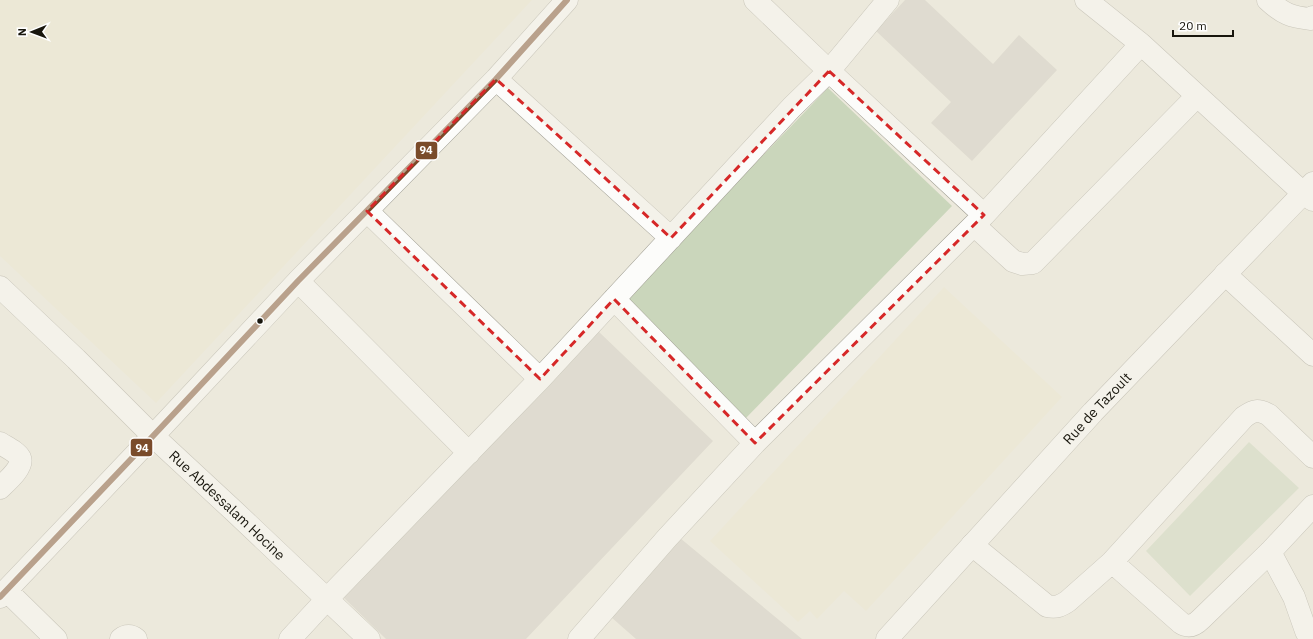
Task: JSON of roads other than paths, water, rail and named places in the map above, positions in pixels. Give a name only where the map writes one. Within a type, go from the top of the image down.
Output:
[{"type":"street","points":[[56,639],[3,593],[298,281],[496,78],[567,0]]},
{"type":"street","points":[[755,0],[979,220],[1013,261],[1022,264],[1033,263],[1197,96]]},
{"type":"street","points":[[290,639],[540,379],[792,108],[829,71],[888,0]]},
{"type":"street","points":[[1086,0],[1141,44],[1197,96],[1309,192]]},
{"type":"street","points":[[1268,0],[1279,10],[1294,17],[1313,18]]},
{"type":"street","points":[[579,639],[667,538],[755,443],[979,220],[1141,44]]},
{"type":"street","points":[[496,78],[671,238]]},
{"type":"street","name":"Rue de Tazoult","points":[[887,639],[1093,412],[1225,274],[1309,192]]},
{"type":"street","points":[[367,211],[540,379]]},
{"type":"street","points":[[1225,274],[1313,355]]},
{"type":"street","points":[[298,281],[469,452]]},
{"type":"street","name":"Rue Abdessalam Hocine","points":[[0,286],[153,436],[236,512],[369,639]]},
{"type":"street","points":[[614,299],[755,443]]},
{"type":"street","points":[[972,545],[1047,606],[1054,608],[1061,606],[1068,601],[1112,562],[1244,417],[1252,412],[1261,411],[1269,415],[1313,457]]},
{"type":"street","points":[[0,443],[17,454],[21,463],[19,468],[0,488]]},
{"type":"street","points":[[1112,562],[1181,623],[1185,626],[1191,626],[1196,624],[1270,552],[1313,506]]},
{"type":"street","points":[[1270,552],[1294,597],[1310,639]]},
{"type":"street","points":[[121,639],[128,636],[136,639]]}]
